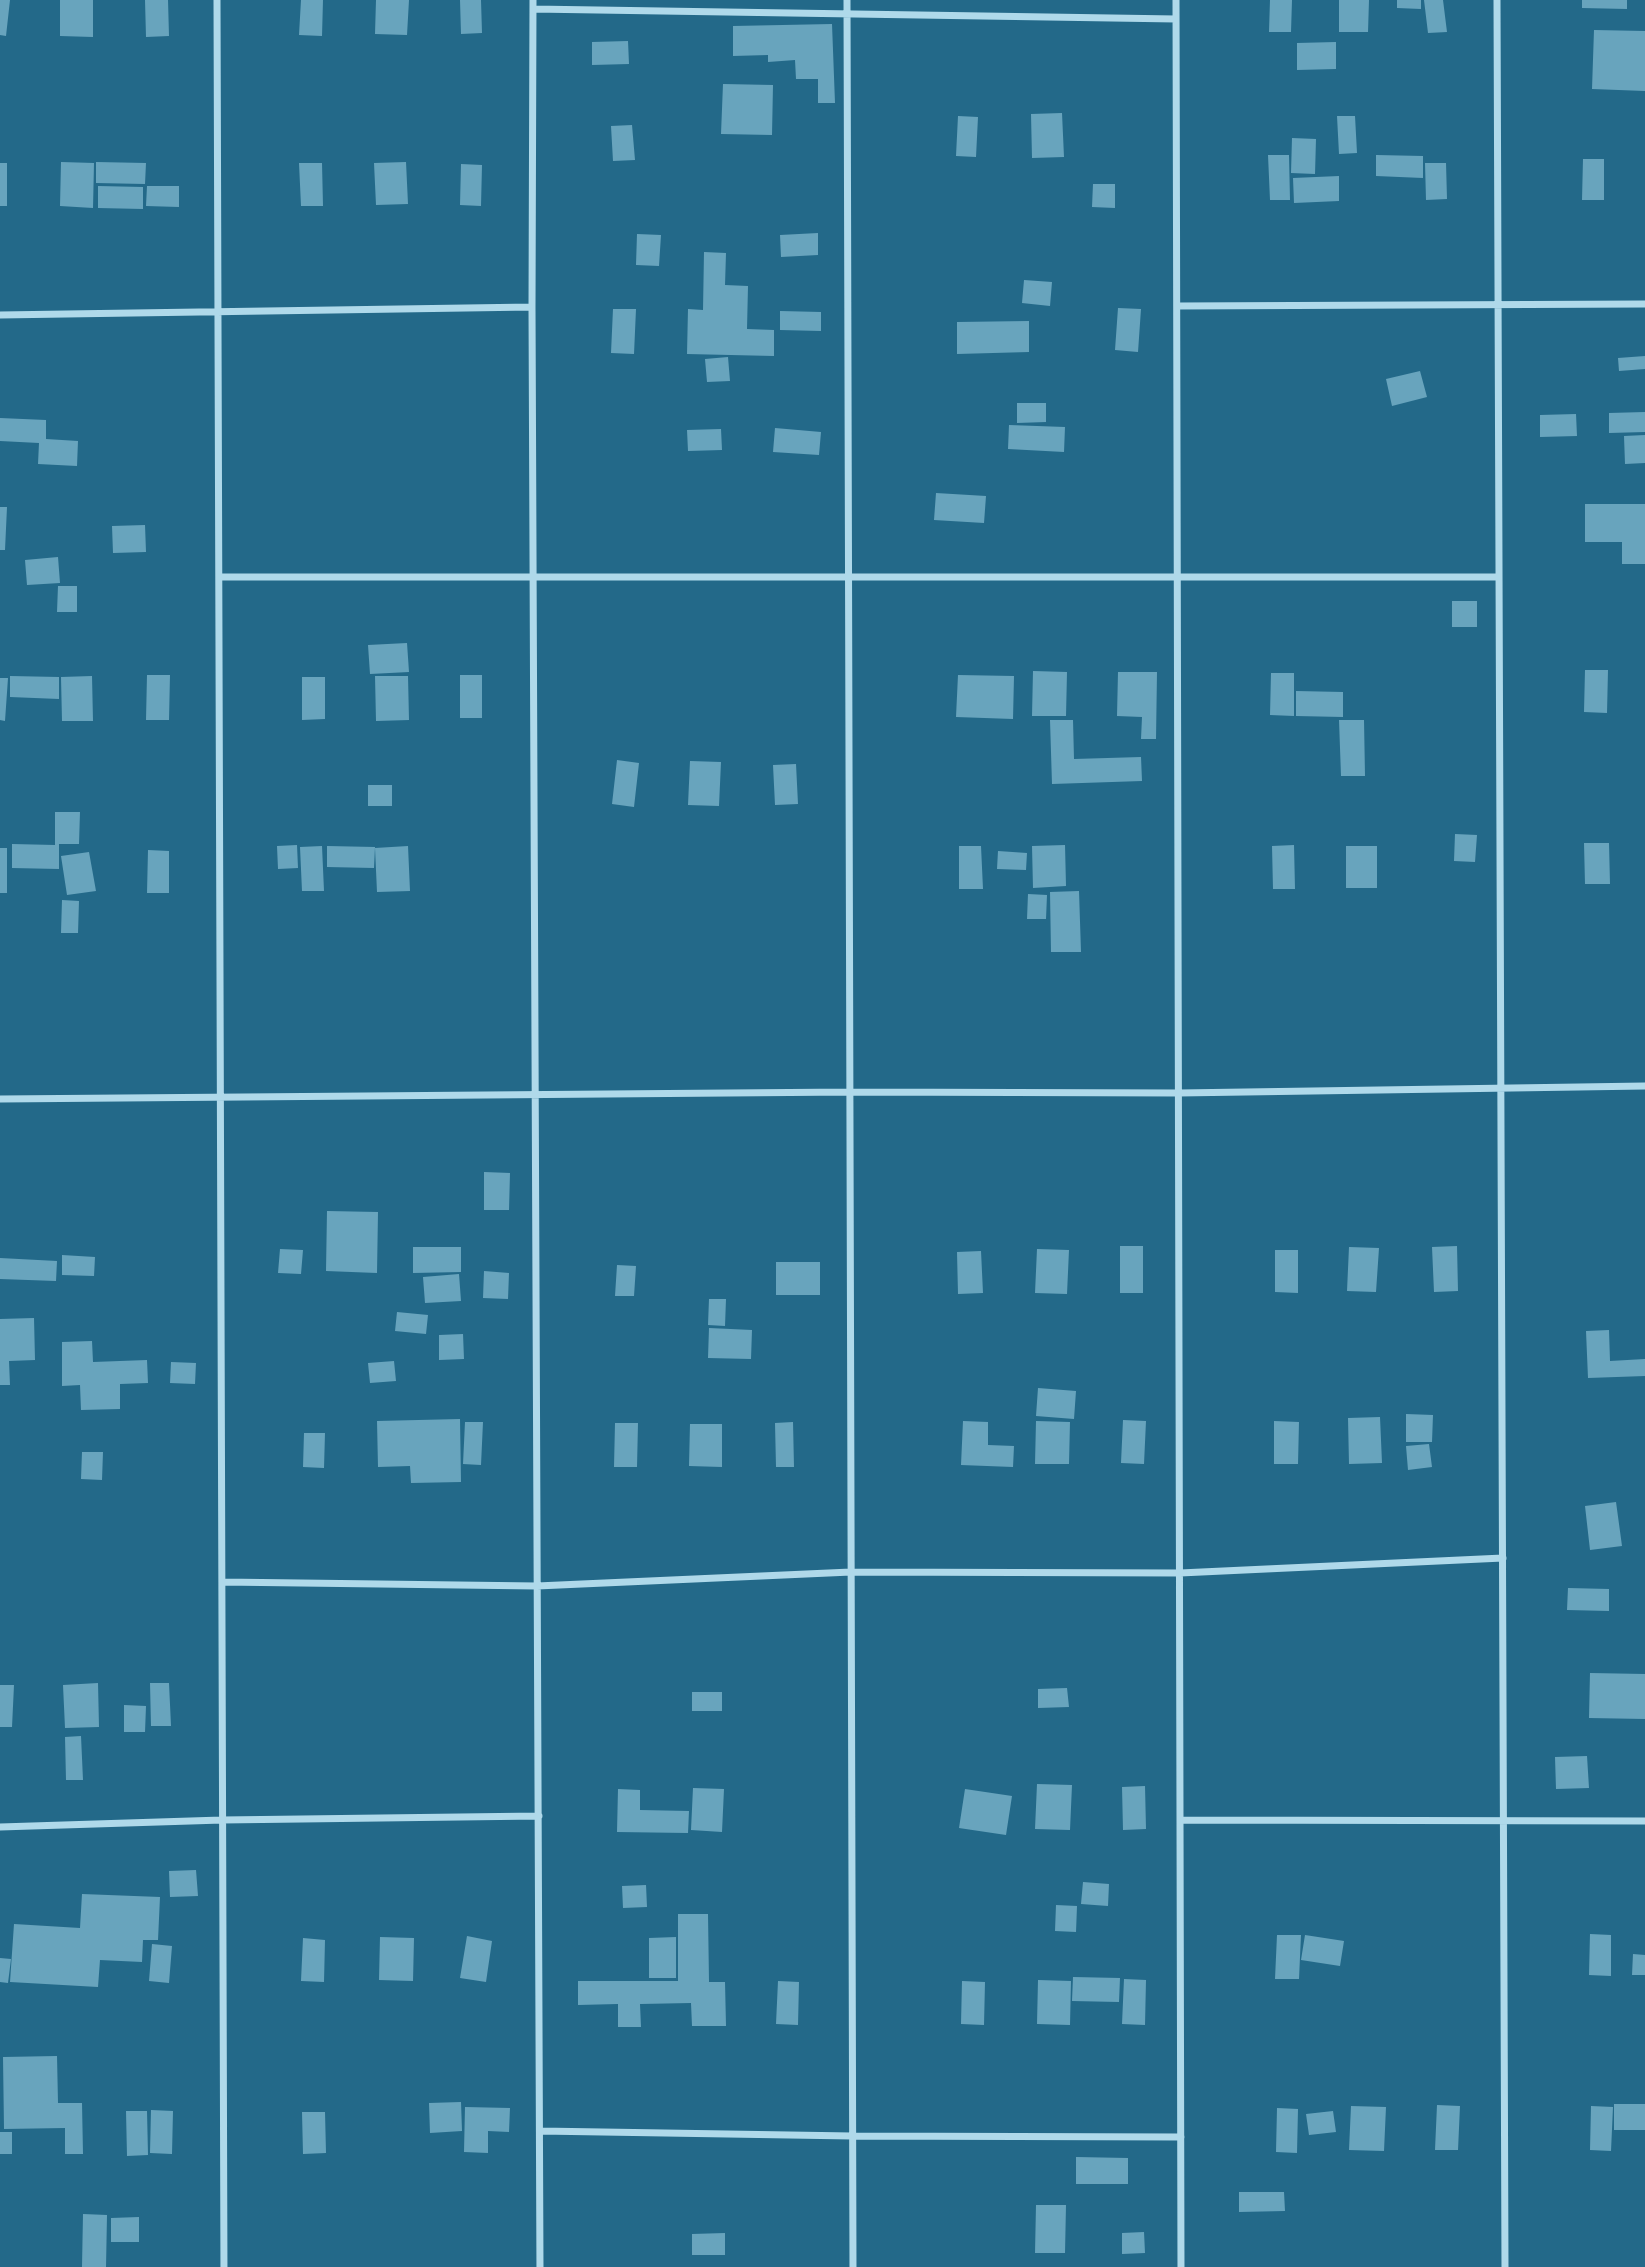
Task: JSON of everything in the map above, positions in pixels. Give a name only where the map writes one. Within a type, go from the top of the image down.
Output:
[{"type":"street","points":[[217,0],[224,2267]]},
{"type":"street","points":[[847,0],[853,2267]]},
{"type":"street","points":[[1176,0],[1181,2267]]},
{"type":"street","points":[[1497,0],[1505,2267]]},
{"type":"street","points":[[540,2267],[533,4],[847,15],[1176,19]]},
{"type":"street","points":[[1177,306],[1645,304]]},
{"type":"street","points":[[0,315],[532,307]]},
{"type":"street","points":[[219,577],[1499,577]]},
{"type":"street","points":[[0,1099],[850,1092],[1179,1093],[1645,1086]]},
{"type":"street","points":[[222,1581],[537,1586],[851,1572],[1180,1573],[1503,1558]]},
{"type":"street","points":[[0,1827],[222,1820],[539,1816]]},
{"type":"street","points":[[1181,1820],[1645,1821]]},
{"type":"street","points":[[540,2131],[1181,2137]]},
{"type":"building","points":[[0,0],[10,0],[6,36],[0,35]]},
{"type":"building","points":[[60,0],[93,0],[93,37],[60,36]]},
{"type":"building","points":[[145,0],[168,0],[169,36],[146,37]]},
{"type":"building","points":[[301,0],[323,0],[322,36],[299,35]]},
{"type":"building","points":[[376,0],[409,0],[407,35],[375,34]]},
{"type":"building","points":[[460,0],[481,0],[482,33],[461,34]]},
{"type":"building","points":[[1270,0],[1292,0],[1291,32],[1269,32]]},
{"type":"building","points":[[1339,0],[1369,0],[1368,32],[1339,32]]},
{"type":"building","points":[[1397,0],[1421,0],[1421,9],[1397,8]]},
{"type":"building","points":[[1424,0],[1443,0],[1447,32],[1428,33]]},
{"type":"building","points":[[1582,0],[1627,0],[1627,9],[1582,8]]},
{"type":"building","points":[[832,24],[835,103],[818,103],[818,79],[796,79],[795,60],[768,62],[768,55],[733,56],[733,26]]},
{"type":"building","points":[[1594,30],[1645,31],[1645,91],[1592,89]]},
{"type":"building","points":[[628,41],[629,64],[592,65],[592,42]]},
{"type":"building","points":[[1336,42],[1336,69],[1297,70],[1297,43]]},
{"type":"building","points":[[723,84],[773,85],[772,135],[721,134]]},
{"type":"building","points":[[1062,113],[1064,157],[1032,158],[1031,114]]},
{"type":"building","points":[[958,116],[978,117],[976,157],[956,156]]},
{"type":"building","points":[[1337,116],[1355,116],[1357,153],[1339,154]]},
{"type":"building","points":[[632,125],[635,160],[613,161],[611,126]]},
{"type":"building","points":[[1292,138],[1316,139],[1315,174],[1291,173]]},
{"type":"building","points":[[1268,155],[1289,155],[1290,200],[1270,200]]},
{"type":"building","points":[[1376,155],[1423,156],[1423,178],[1376,176]]},
{"type":"building","points":[[1583,159],[1604,159],[1604,200],[1582,200]]},
{"type":"building","points":[[61,162],[94,163],[93,208],[60,206]]},
{"type":"building","points":[[96,162],[146,163],[145,184],[96,183]]},
{"type":"building","points":[[406,162],[408,204],[376,205],[374,163]]},
{"type":"building","points":[[0,163],[7,163],[7,206],[0,206]]},
{"type":"building","points":[[299,163],[322,163],[323,206],[301,206]]},
{"type":"building","points":[[1425,163],[1446,163],[1447,199],[1426,200]]},
{"type":"building","points":[[461,164],[482,165],[481,206],[460,205]]},
{"type":"building","points":[[1339,176],[1339,201],[1294,203],[1293,178]]},
{"type":"building","points":[[1093,184],[1115,184],[1115,208],[1092,207]]},
{"type":"building","points":[[98,186],[143,187],[143,209],[98,208]]},
{"type":"building","points":[[147,186],[179,186],[179,207],[146,206]]},
{"type":"building","points":[[818,233],[818,255],[781,257],[780,235]]},
{"type":"building","points":[[637,234],[661,235],[659,266],[636,265]]},
{"type":"building","points":[[704,252],[726,253],[725,285],[748,286],[747,329],[774,330],[774,356],[687,354],[688,309],[703,310]]},
{"type":"building","points":[[1024,280],[1052,282],[1050,306],[1022,303]]},
{"type":"building","points":[[1118,308],[1141,309],[1138,352],[1115,350]]},
{"type":"building","points":[[613,309],[636,309],[634,354],[611,353]]},
{"type":"building","points":[[780,311],[821,312],[821,331],[780,330]]},
{"type":"building","points":[[1029,321],[1029,352],[957,354],[957,322]]},
{"type":"building","points":[[1645,356],[1645,369],[1619,371],[1618,358]]},
{"type":"building","points":[[728,357],[730,381],[707,382],[705,359]]},
{"type":"building","points":[[1420,371],[1427,397],[1392,406],[1386,379]]},
{"type":"building","points":[[1017,403],[1046,403],[1046,422],[1017,423]]},
{"type":"building","points":[[1645,412],[1645,432],[1609,433],[1609,413]]},
{"type":"building","points":[[1576,414],[1577,436],[1540,437],[1540,415]]},
{"type":"building","points":[[0,418],[46,420],[46,439],[78,441],[77,466],[38,464],[39,443],[0,441]]},
{"type":"building","points":[[1009,425],[1065,427],[1064,452],[1008,449]]},
{"type":"building","points":[[775,428],[821,432],[819,455],[773,452]]},
{"type":"building","points":[[721,429],[722,450],[688,451],[687,430]]},
{"type":"building","points":[[1645,435],[1645,463],[1625,464],[1624,436]]},
{"type":"building","points":[[936,493],[986,496],[984,523],[934,520]]},
{"type":"building","points":[[1585,504],[1645,504],[1645,564],[1622,564],[1622,542],[1585,542]]},
{"type":"building","points":[[0,507],[7,507],[5,550],[0,550]]},
{"type":"building","points":[[145,525],[146,552],[113,553],[112,526]]},
{"type":"building","points":[[58,557],[60,583],[27,585],[25,560]]},
{"type":"building","points":[[58,586],[77,586],[77,612],[57,612]]},
{"type":"building","points":[[1452,601],[1477,601],[1477,627],[1452,627]]},
{"type":"building","points":[[407,643],[409,672],[370,674],[368,645]]},
{"type":"building","points":[[1585,670],[1608,670],[1607,713],[1584,712]]},
{"type":"building","points":[[1033,671],[1067,672],[1066,716],[1032,716]]},
{"type":"building","points":[[1118,672],[1157,672],[1156,739],[1141,739],[1142,717],[1117,716]]},
{"type":"building","points":[[1271,673],[1294,673],[1294,716],[1270,715]]},
{"type":"building","points":[[147,675],[170,675],[169,720],[146,720]]},
{"type":"building","points":[[460,675],[482,675],[482,718],[460,718]]},
{"type":"building","points":[[958,675],[1014,676],[1013,719],[956,717]]},
{"type":"building","points":[[10,676],[59,677],[59,699],[10,697]]},
{"type":"building","points":[[92,676],[93,721],[62,721],[61,677]]},
{"type":"building","points":[[375,676],[408,676],[409,720],[376,721]]},
{"type":"building","points":[[302,677],[325,677],[325,719],[302,720]]},
{"type":"building","points":[[0,678],[8,678],[5,721],[0,720]]},
{"type":"building","points":[[1296,691],[1343,692],[1343,717],[1296,716]]},
{"type":"building","points":[[1050,720],[1073,720],[1074,759],[1141,757],[1142,781],[1052,784]]},
{"type":"building","points":[[1339,720],[1364,720],[1365,776],[1341,776]]},
{"type":"building","points":[[617,760],[639,763],[634,807],[612,804]]},
{"type":"building","points":[[690,761],[721,762],[719,806],[688,805]]},
{"type":"building","points":[[796,764],[798,804],[775,805],[773,765]]},
{"type":"building","points":[[368,785],[392,785],[392,806],[368,806]]},
{"type":"building","points":[[55,812],[80,812],[79,844],[59,844],[59,869],[12,868],[12,844],[55,845]]},
{"type":"building","points":[[1455,834],[1477,835],[1475,862],[1454,861]]},
{"type":"building","points":[[1584,843],[1609,843],[1610,884],[1585,884]]},
{"type":"building","points":[[297,845],[298,868],[278,869],[277,846]]},
{"type":"building","points":[[1065,845],[1066,886],[1033,888],[1032,846]]},
{"type":"building","points":[[1294,845],[1295,889],[1273,889],[1272,846]]},
{"type":"building","points":[[322,846],[324,891],[302,891],[300,847]]},
{"type":"building","points":[[327,846],[375,847],[374,868],[327,867]]},
{"type":"building","points":[[408,846],[410,891],[377,892],[375,848]]},
{"type":"building","points":[[959,846],[981,846],[983,889],[959,889]]},
{"type":"building","points":[[1346,846],[1377,846],[1377,888],[1346,888]]},
{"type":"building","points":[[0,848],[7,848],[7,893],[0,893]]},
{"type":"building","points":[[148,850],[169,851],[169,893],[147,893]]},
{"type":"building","points":[[998,851],[1027,853],[1026,870],[997,869]]},
{"type":"building","points":[[89,852],[96,891],[67,895],[61,856]]},
{"type":"building","points":[[1079,891],[1081,952],[1051,952],[1050,892]]},
{"type":"building","points":[[1028,894],[1047,895],[1046,919],[1027,919]]},
{"type":"building","points":[[62,900],[79,901],[78,933],[61,933]]},
{"type":"building","points":[[484,1172],[510,1173],[509,1210],[484,1210]]},
{"type":"building","points":[[327,1211],[378,1212],[377,1273],[326,1271]]},
{"type":"building","points":[[1120,1246],[1143,1246],[1143,1293],[1120,1293]]},
{"type":"building","points":[[1457,1246],[1458,1291],[1434,1292],[1432,1247]]},
{"type":"building","points":[[413,1247],[461,1247],[461,1272],[413,1273]]},
{"type":"building","points":[[1349,1247],[1379,1248],[1376,1292],[1347,1291]]},
{"type":"building","points":[[280,1249],[303,1250],[301,1274],[278,1273]]},
{"type":"building","points":[[1037,1249],[1069,1250],[1067,1294],[1035,1293]]},
{"type":"building","points":[[1275,1250],[1298,1250],[1298,1293],[1275,1292]]},
{"type":"building","points":[[981,1251],[983,1293],[958,1294],[957,1252]]},
{"type":"building","points":[[62,1255],[95,1257],[94,1276],[62,1275]]},
{"type":"building","points":[[0,1258],[57,1261],[56,1281],[0,1279]]},
{"type":"building","points":[[776,1262],[820,1262],[820,1295],[776,1295]]},
{"type":"building","points":[[617,1265],[636,1266],[634,1296],[615,1296]]},
{"type":"building","points":[[484,1271],[509,1273],[508,1299],[483,1298]]},
{"type":"building","points":[[459,1274],[461,1301],[425,1303],[423,1277]]},
{"type":"building","points":[[709,1299],[726,1299],[725,1326],[708,1325]]},
{"type":"building","points":[[397,1312],[428,1315],[426,1334],[395,1331]]},
{"type":"building","points":[[34,1318],[35,1360],[9,1361],[10,1385],[0,1385],[0,1319]]},
{"type":"building","points":[[709,1328],[752,1330],[751,1359],[708,1358]]},
{"type":"building","points":[[1609,1330],[1610,1361],[1645,1359],[1645,1376],[1588,1378],[1586,1331]]},
{"type":"building","points":[[463,1334],[464,1359],[439,1360],[439,1335]]},
{"type":"building","points":[[92,1341],[93,1362],[147,1360],[148,1383],[120,1384],[120,1409],[81,1410],[80,1385],[62,1386],[62,1342]]},
{"type":"building","points":[[394,1361],[396,1381],[370,1383],[368,1363]]},
{"type":"building","points":[[171,1362],[196,1363],[195,1384],[170,1383]]},
{"type":"building","points":[[1038,1388],[1076,1391],[1074,1419],[1036,1416]]},
{"type":"building","points":[[1406,1414],[1433,1415],[1432,1442],[1406,1442]]},
{"type":"building","points":[[1380,1417],[1382,1463],[1349,1464],[1348,1418]]},
{"type":"building","points":[[460,1419],[461,1482],[411,1483],[410,1466],[378,1467],[377,1421]]},
{"type":"building","points":[[1123,1420],[1146,1421],[1144,1464],[1121,1463]]},
{"type":"building","points":[[963,1421],[988,1422],[988,1445],[1014,1446],[1013,1467],[961,1465]]},
{"type":"building","points":[[1036,1421],[1070,1422],[1069,1464],[1035,1464]]},
{"type":"building","points":[[1274,1421],[1299,1422],[1298,1464],[1274,1464]]},
{"type":"building","points":[[465,1422],[483,1422],[481,1465],[463,1464]]},
{"type":"building","points":[[793,1422],[794,1467],[776,1467],[775,1423]]},
{"type":"building","points":[[615,1423],[638,1423],[637,1467],[614,1467]]},
{"type":"building","points":[[690,1424],[722,1424],[722,1467],[689,1466]]},
{"type":"building","points":[[304,1433],[325,1433],[324,1468],[303,1467]]},
{"type":"building","points":[[1429,1444],[1432,1467],[1408,1470],[1406,1446]]},
{"type":"building","points":[[82,1452],[103,1452],[102,1480],[81,1479]]},
{"type":"building","points":[[1616,1502],[1622,1546],[1590,1550],[1585,1506]]},
{"type":"building","points":[[1568,1588],[1609,1589],[1609,1611],[1567,1610]]},
{"type":"building","points":[[1590,1673],[1645,1674],[1645,1719],[1589,1718]]},
{"type":"building","points":[[98,1683],[99,1727],[65,1728],[63,1685]]},
{"type":"building","points":[[150,1683],[169,1683],[171,1726],[151,1726]]},
{"type":"building","points":[[0,1685],[14,1685],[12,1727],[0,1727]]},
{"type":"building","points":[[1067,1688],[1069,1707],[1038,1708],[1038,1689]]},
{"type":"building","points":[[692,1692],[722,1692],[722,1711],[692,1711]]},
{"type":"building","points":[[124,1705],[146,1706],[145,1732],[124,1732]]},
{"type":"building","points":[[81,1736],[83,1780],[66,1780],[65,1737]]},
{"type":"building","points":[[1587,1756],[1589,1788],[1556,1789],[1555,1757]]},
{"type":"building","points":[[1037,1784],[1072,1785],[1070,1830],[1035,1829]]},
{"type":"building","points":[[1145,1786],[1146,1829],[1123,1830],[1122,1787]]},
{"type":"building","points":[[693,1788],[724,1789],[722,1832],[691,1830]]},
{"type":"building","points":[[618,1789],[640,1790],[640,1810],[689,1811],[688,1833],[617,1832]]},
{"type":"building","points":[[965,1789],[1012,1796],[1006,1835],[959,1828]]},
{"type":"building","points":[[196,1870],[198,1896],[170,1897],[169,1871]]},
{"type":"building","points":[[1083,1882],[1109,1884],[1108,1906],[1081,1904]]},
{"type":"building","points":[[646,1885],[647,1907],[623,1908],[622,1886]]},
{"type":"building","points":[[82,1894],[160,1897],[158,1940],[143,1940],[142,1962],[100,1960],[98,1987],[10,1982],[14,1924],[80,1928]]},
{"type":"building","points":[[1056,1905],[1077,1906],[1076,1932],[1055,1931]]},
{"type":"building","points":[[678,1914],[708,1914],[709,1982],[725,1982],[726,2026],[692,2026],[691,2003],[640,2004],[641,2027],[618,2027],[618,2004],[578,2005],[578,1981],[678,1981]]},
{"type":"building","points":[[1590,1934],[1611,1935],[1611,1976],[1589,1975]]},
{"type":"building","points":[[1277,1935],[1301,1935],[1299,1979],[1275,1979]]},
{"type":"building","points":[[1305,1935],[1344,1941],[1340,1966],[1301,1960]]},
{"type":"building","points":[[467,1936],[492,1941],[486,1982],[460,1978]]},
{"type":"building","points":[[380,1937],[414,1938],[413,1981],[379,1980]]},
{"type":"building","points":[[676,1937],[676,1978],[649,1978],[649,1938]]},
{"type":"building","points":[[303,1938],[325,1940],[324,1982],[301,1981]]},
{"type":"building","points":[[152,1944],[172,1946],[169,1983],[149,1981]]},
{"type":"building","points":[[1633,1954],[1645,1955],[1645,1975],[1632,1975]]},
{"type":"building","points":[[0,1958],[11,1959],[8,1983],[0,1982]]},
{"type":"building","points":[[1073,1977],[1120,1978],[1119,2002],[1072,2001]]},
{"type":"building","points":[[1124,1979],[1146,1980],[1145,2025],[1122,2024]]},
{"type":"building","points":[[1038,1980],[1071,1981],[1070,2025],[1037,2024]]},
{"type":"building","points":[[778,1981],[799,1982],[798,2025],[776,2024]]},
{"type":"building","points":[[962,1981],[985,1982],[984,2025],[961,2024]]},
{"type":"building","points":[[57,2056],[58,2103],[82,2103],[83,2154],[65,2154],[65,2128],[4,2129],[3,2057]]},
{"type":"building","points":[[461,2102],[462,2131],[430,2133],[429,2103]]},
{"type":"building","points":[[1614,2104],[1645,2104],[1645,2130],[1614,2130]]},
{"type":"building","points":[[1437,2105],[1460,2106],[1458,2150],[1435,2150]]},
{"type":"building","points":[[1351,2106],[1386,2107],[1384,2151],[1349,2150]]},
{"type":"building","points":[[1591,2106],[1613,2107],[1611,2151],[1590,2150]]},
{"type":"building","points":[[465,2107],[510,2108],[509,2132],[488,2131],[488,2153],[464,2152]]},
{"type":"building","points":[[1277,2108],[1298,2109],[1297,2153],[1276,2152]]},
{"type":"building","points":[[151,2110],[173,2111],[172,2154],[150,2153]]},
{"type":"building","points":[[126,2111],[147,2111],[148,2155],[127,2156]]},
{"type":"building","points":[[1333,2111],[1336,2132],[1309,2135],[1306,2114]]},
{"type":"building","points":[[302,2112],[325,2112],[326,2153],[303,2154]]},
{"type":"building","points":[[0,2132],[12,2132],[12,2154],[0,2154]]},
{"type":"building","points":[[1076,2157],[1128,2158],[1128,2184],[1076,2184]]},
{"type":"building","points":[[1239,2192],[1284,2192],[1285,2211],[1239,2212]]},
{"type":"building","points":[[1036,2205],[1066,2205],[1065,2253],[1035,2253]]},
{"type":"building","points":[[83,2214],[107,2215],[106,2267],[82,2267]]},
{"type":"building","points":[[139,2217],[139,2242],[111,2242],[111,2218]]},
{"type":"building","points":[[1144,2232],[1145,2253],[1122,2254],[1122,2233]]},
{"type":"building","points":[[725,2233],[725,2255],[692,2255],[692,2234]]}]
